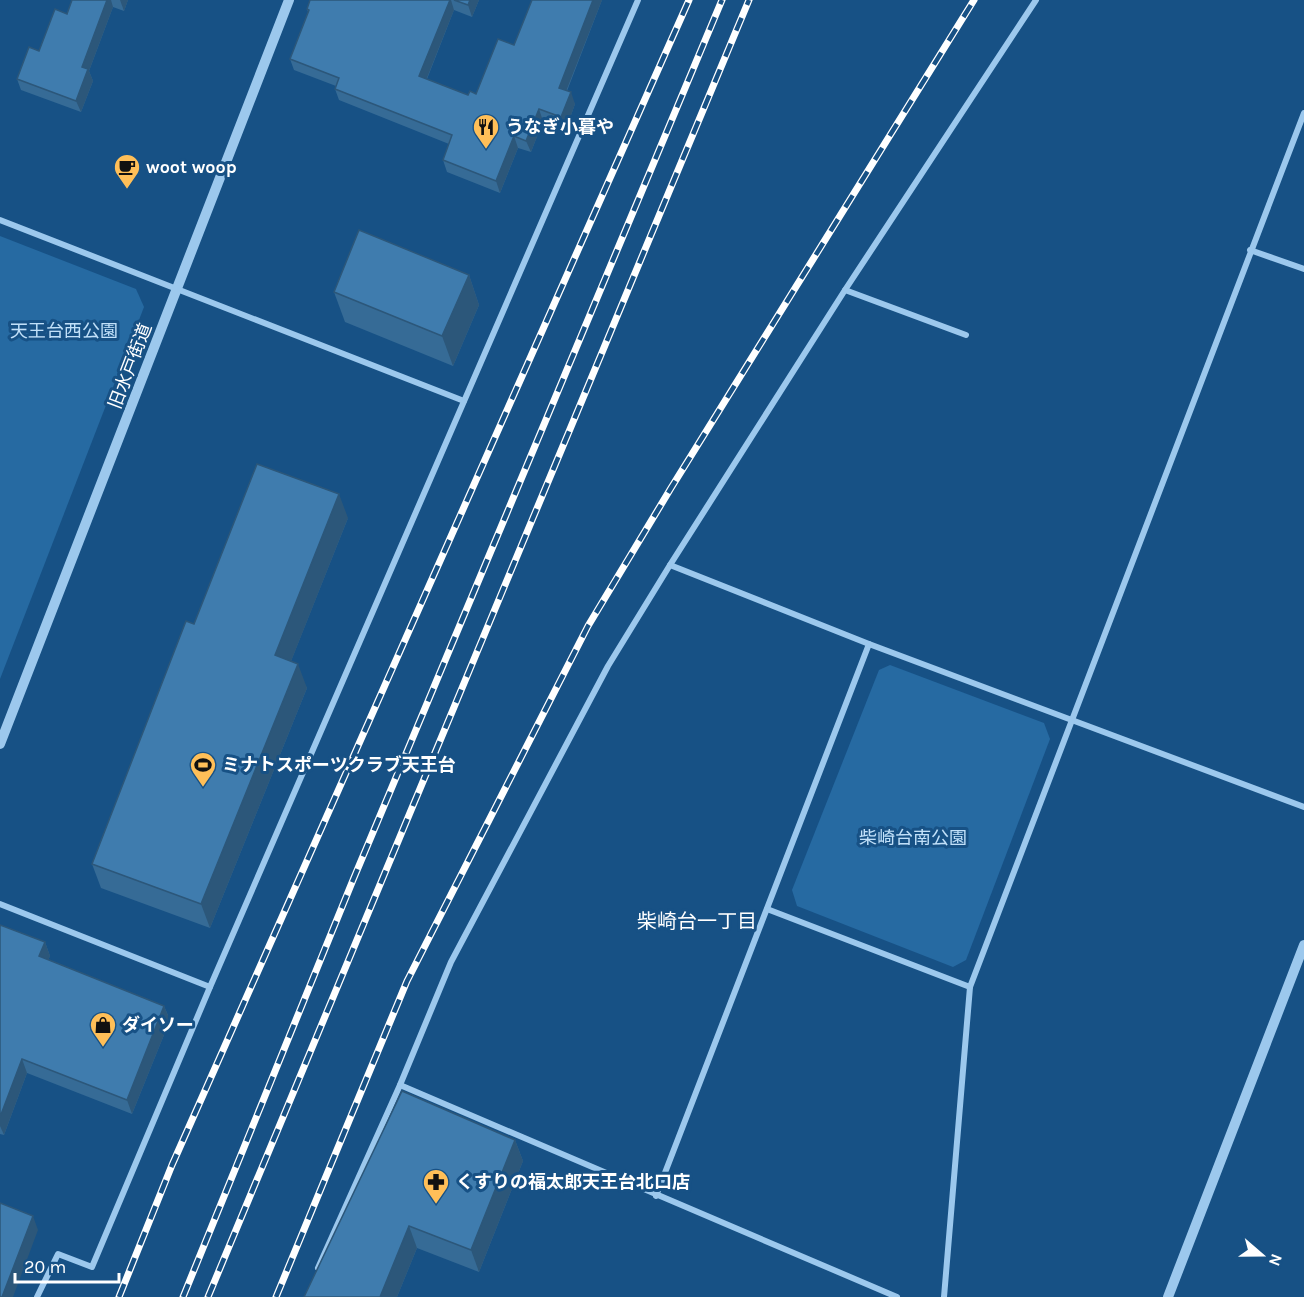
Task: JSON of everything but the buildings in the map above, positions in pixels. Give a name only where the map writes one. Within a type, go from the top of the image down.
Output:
[{"type":"street","name":"旧水戸街道","points":[[0,744],[289,0]]},
{"type":"street","points":[[37,1297],[58,1254],[92,1267],[210,987],[638,0]]},
{"type":"street","points":[[314,1276],[400,1085],[451,962],[608,666],[845,290],[1036,0]]},
{"type":"street","points":[[944,1297],[970,987],[1304,113]]},
{"type":"street","points":[[0,220],[464,401]]},
{"type":"street","points":[[1250,250],[1304,269]]},
{"type":"street","points":[[845,290],[966,334]]},
{"type":"street","points":[[670,565],[869,644],[1304,807]]},
{"type":"street","points":[[656,1196],[869,644]]},
{"type":"street","points":[[0,904],[210,987]]},
{"type":"street","points":[[767,909],[970,987]]},
{"type":"street","points":[[1168,1297],[1304,945]]},
{"type":"street","points":[[400,1085],[897,1297]]},
{"type":"green space","name":"天王台西公園","points":[[0,236],[136,289],[144,307],[0,679]]},
{"type":"green space","name":"柴崎台南公園","points":[[890,665],[1044,723],[1050,739],[966,960],[953,967],[797,906],[792,890],[879,670]]},
{"type":"railway","points":[[119,1297],[172,1165],[689,0]]},
{"type":"railway","points":[[183,1297],[353,880],[722,0]]},
{"type":"railway","points":[[208,1297],[749,0]]},
{"type":"railway","points":[[276,1297],[407,981],[588,626],[974,0]]},
{"type":"place","name":"うなぎ小暮や","points":[[486,150]]},
{"type":"place","name":"woot woop","points":[[127,190]]},
{"type":"place","name":"ミナトスポーツクラブ天王台","points":[[203,788]]},
{"type":"place","name":"ダイソー","points":[[103,1048]]},
{"type":"place","name":"くすりの福太郎天王台北口店","points":[[436,1205]]},
{"type":"district","name":"柴崎台一丁目","points":[[697,921]]}]
